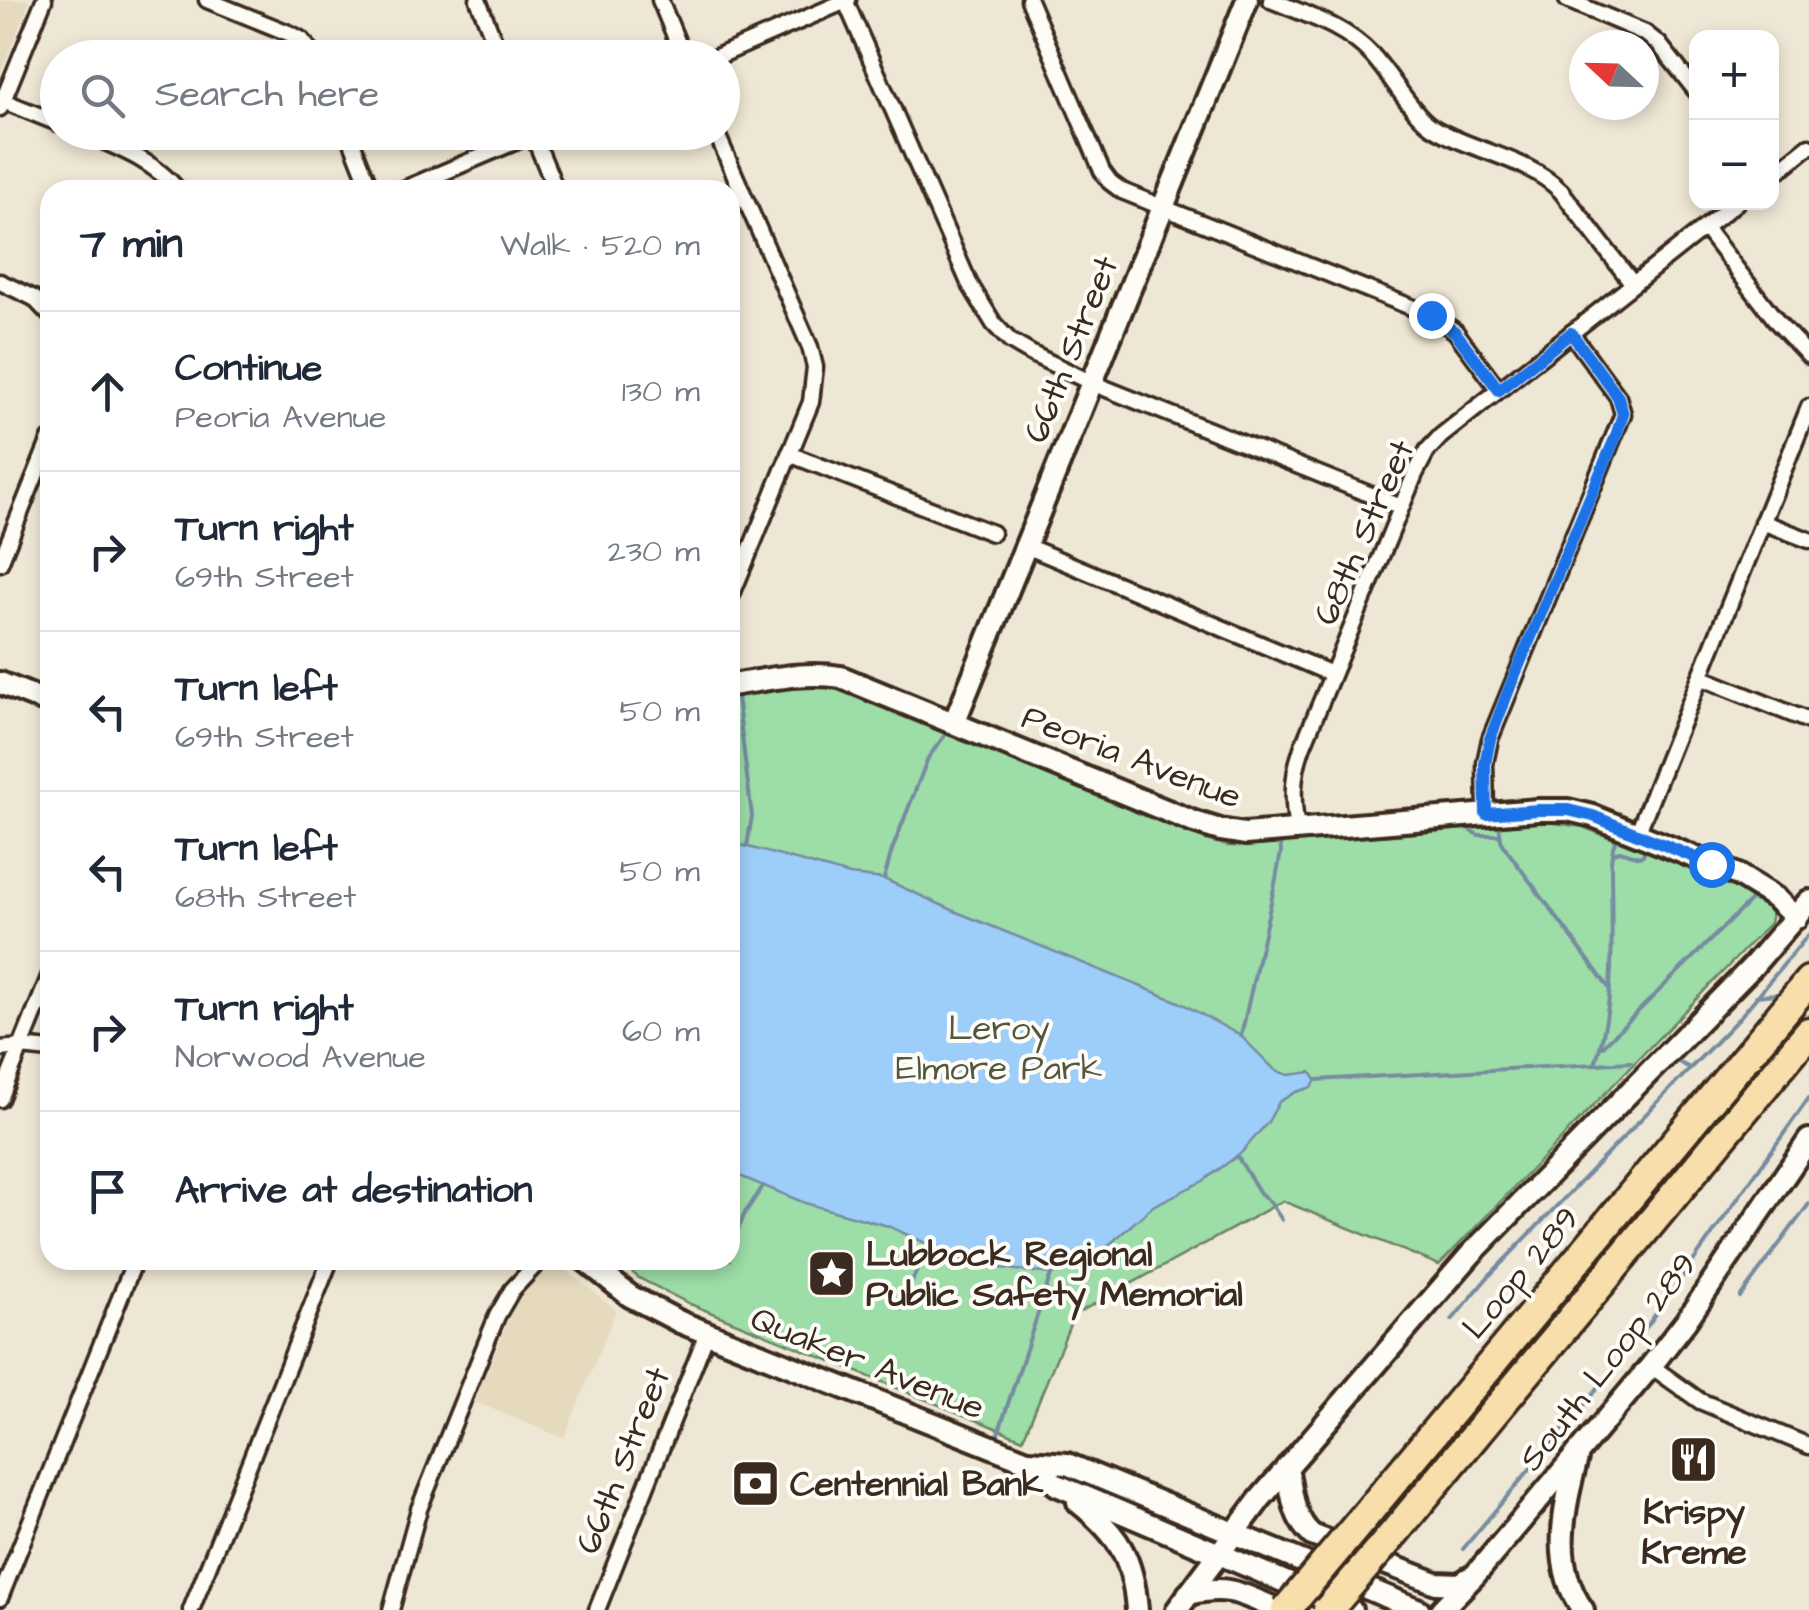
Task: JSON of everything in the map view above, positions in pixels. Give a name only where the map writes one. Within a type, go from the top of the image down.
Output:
[{"type":"highway","name":"Loop 289","points":[[1282,1610],[1359,1523],[1809,980]]},
{"type":"highway","name":"Loop 289","points":[[1328,1610],[1809,1032]]},
{"type":"main road","name":"66th Street","points":[[954,723],[1246,0]]},
{"type":"main road","name":"Peoria Avenue","points":[[740,684],[796,676],[841,677],[1194,822],[1245,834],[1568,810],[1593,816],[1738,875],[1775,898],[1803,909]]},
{"type":"main road","points":[[0,683],[40,699]]},
{"type":"main road","points":[[1183,1602],[1287,1466],[1471,1254],[1753,966],[1803,909]]},
{"type":"main road","name":"South Loop 289","points":[[1441,1610],[1651,1366],[1697,1306],[1809,1140]]},
{"type":"main road","name":"Quaker Avenue","points":[[596,1270],[653,1310],[1027,1461],[1057,1485],[1351,1610]]},
{"type":"main road","points":[[1578,1452],[1564,1506],[1562,1543],[1567,1576],[1584,1610]]},
{"type":"main road","name":"Quaker Avenue","points":[[1027,1461],[1067,1464],[1419,1610]]},
{"type":"main road","points":[[1287,1466],[1295,1512],[1312,1534],[1436,1584],[1460,1584],[1474,1575]]},
{"type":"main road","points":[[1057,1485],[1102,1522],[1117,1540],[1130,1568],[1137,1610]]},
{"type":"main road","points":[[1183,1602],[1212,1588],[1229,1590],[1282,1610]]},
{"type":"street","points":[[40,117],[2,105],[44,0]]},
{"type":"street","points":[[207,0],[302,40]]},
{"type":"street","points":[[478,0],[494,40]]},
{"type":"street","points":[[660,0],[677,40]]},
{"type":"street","points":[[740,47],[846,0],[976,298],[1010,341],[1092,383],[1401,507]]},
{"type":"street","points":[[1029,0],[1110,182],[1431,315],[1455,332],[1499,390]]},
{"type":"street","points":[[1271,0],[1353,38],[1375,58],[1426,122],[1548,178],[1633,284]]},
{"type":"street","points":[[1568,0],[1644,33],[1659,44],[1689,81]]},
{"type":"street","points":[[1608,16],[1614,0]]},
{"type":"street","points":[[1779,170],[1809,146]]},
{"type":"street","points":[[126,150],[167,180]]},
{"type":"street","points":[[355,150],[368,180]]},
{"type":"street","points":[[425,180],[495,150]]},
{"type":"street","points":[[541,150],[552,180]]},
{"type":"street","points":[[724,150],[737,180]]},
{"type":"street","points":[[740,187],[815,366],[810,402],[740,574]]},
{"type":"street","name":"68th Street","points":[[1296,829],[1292,797],[1295,767],[1427,451],[1727,210]]},
{"type":"street","points":[[1705,228],[1778,323],[1809,356]]},
{"type":"street","points":[[0,282],[40,305]]},
{"type":"street","points":[[1486,814],[1485,764],[1490,739],[1623,414],[1618,397],[1571,333]]},
{"type":"street","points":[[1638,834],[1809,407]]},
{"type":"street","points":[[789,454],[992,534]]},
{"type":"street","points":[[0,562],[40,464]]},
{"type":"street","points":[[1762,522],[1809,540]]},
{"type":"street","points":[[1026,546],[1332,674]]},
{"type":"street","points":[[1700,678],[1809,720]]},
{"type":"street","points":[[0,1100],[40,1000]]},
{"type":"street","points":[[0,1049],[40,1049]]},
{"type":"street","points":[[0,1598],[131,1270]]},
{"type":"street","points":[[191,1610],[326,1270]]},
{"type":"street","points":[[391,1610],[420,1510],[497,1316],[512,1290],[531,1270]]},
{"type":"street","name":"66th Street","points":[[597,1610],[706,1333]]},
{"type":"street","points":[[1651,1366],[1700,1402],[1809,1446]]},
{"type":"shaded area","points":[[0,0],[30,0],[0,74]]},
{"type":"shaded area","points":[[543,1270],[566,1270],[616,1310],[564,1438],[475,1402],[514,1307]]},
{"type":"green space","name":"Leroy Elmore Park","points":[[806,686],[838,690],[1229,846],[1548,822],[1583,827],[1682,865],[1758,900],[1769,909],[1770,923],[1439,1265],[1283,1201],[1074,1315],[1023,1439],[690,1304],[629,1270],[740,1270],[740,696]]},
{"type":"water","points":[[740,845],[850,875],[884,879],[1179,1002],[1241,1036],[1276,1071],[1289,1075],[1311,1072],[1316,1080],[1312,1087],[1279,1102],[1268,1122],[1241,1153],[1203,1181],[1153,1206],[1102,1251],[1063,1273],[974,1265],[888,1226],[805,1203],[740,1176]]},
{"type":"waterway","points":[[740,721],[752,816],[747,846]]},
{"type":"waterway","points":[[884,879],[928,758],[948,731]]},
{"type":"waterway","points":[[1499,823],[1506,849],[1609,988]]},
{"type":"waterway","points":[[1470,825],[1478,835],[1499,835]]},
{"type":"waterway","points":[[1595,1064],[1610,989],[1611,862],[1617,836]]},
{"type":"waterway","points":[[1241,1036],[1275,884],[1280,840]]},
{"type":"waterway","points":[[1612,853],[1620,851],[1639,857],[1646,848]]},
{"type":"waterway","points":[[1602,1047],[1755,896]]},
{"type":"waterway","points":[[1452,1320],[1488,1277],[1740,1017],[1809,934]]},
{"type":"waterway","points":[[1756,996],[1776,994]]},
{"type":"waterway","points":[[1316,1080],[1631,1062]]},
{"type":"waterway","points":[[1678,1062],[1690,1068]]},
{"type":"waterway","points":[[1463,1549],[1648,1325],[1809,1098]]},
{"type":"waterway","points":[[1237,1156],[1282,1220]]},
{"type":"waterway","points":[[740,1225],[763,1186]]},
{"type":"waterway","points":[[1740,1297],[1809,1204]]},
{"type":"waterway","points":[[901,1309],[928,1243]]},
{"type":"waterway","points":[[995,1443],[1051,1274]]},
{"type":"place","name":"Lubbock Regional Public Safety Memorial","points":[[831,1273]]},
{"type":"place","name":"Krispy Kreme","points":[[1694,1459]]},
{"type":"place","name":"Centennial Bank","points":[[755,1483]]},
{"type":"route","points":[[1431,315],[1468,346],[1499,390],[1571,333],[1618,397],[1623,414],[1490,739],[1485,764],[1486,814],[1568,810],[1593,816],[1711,864]]}]
